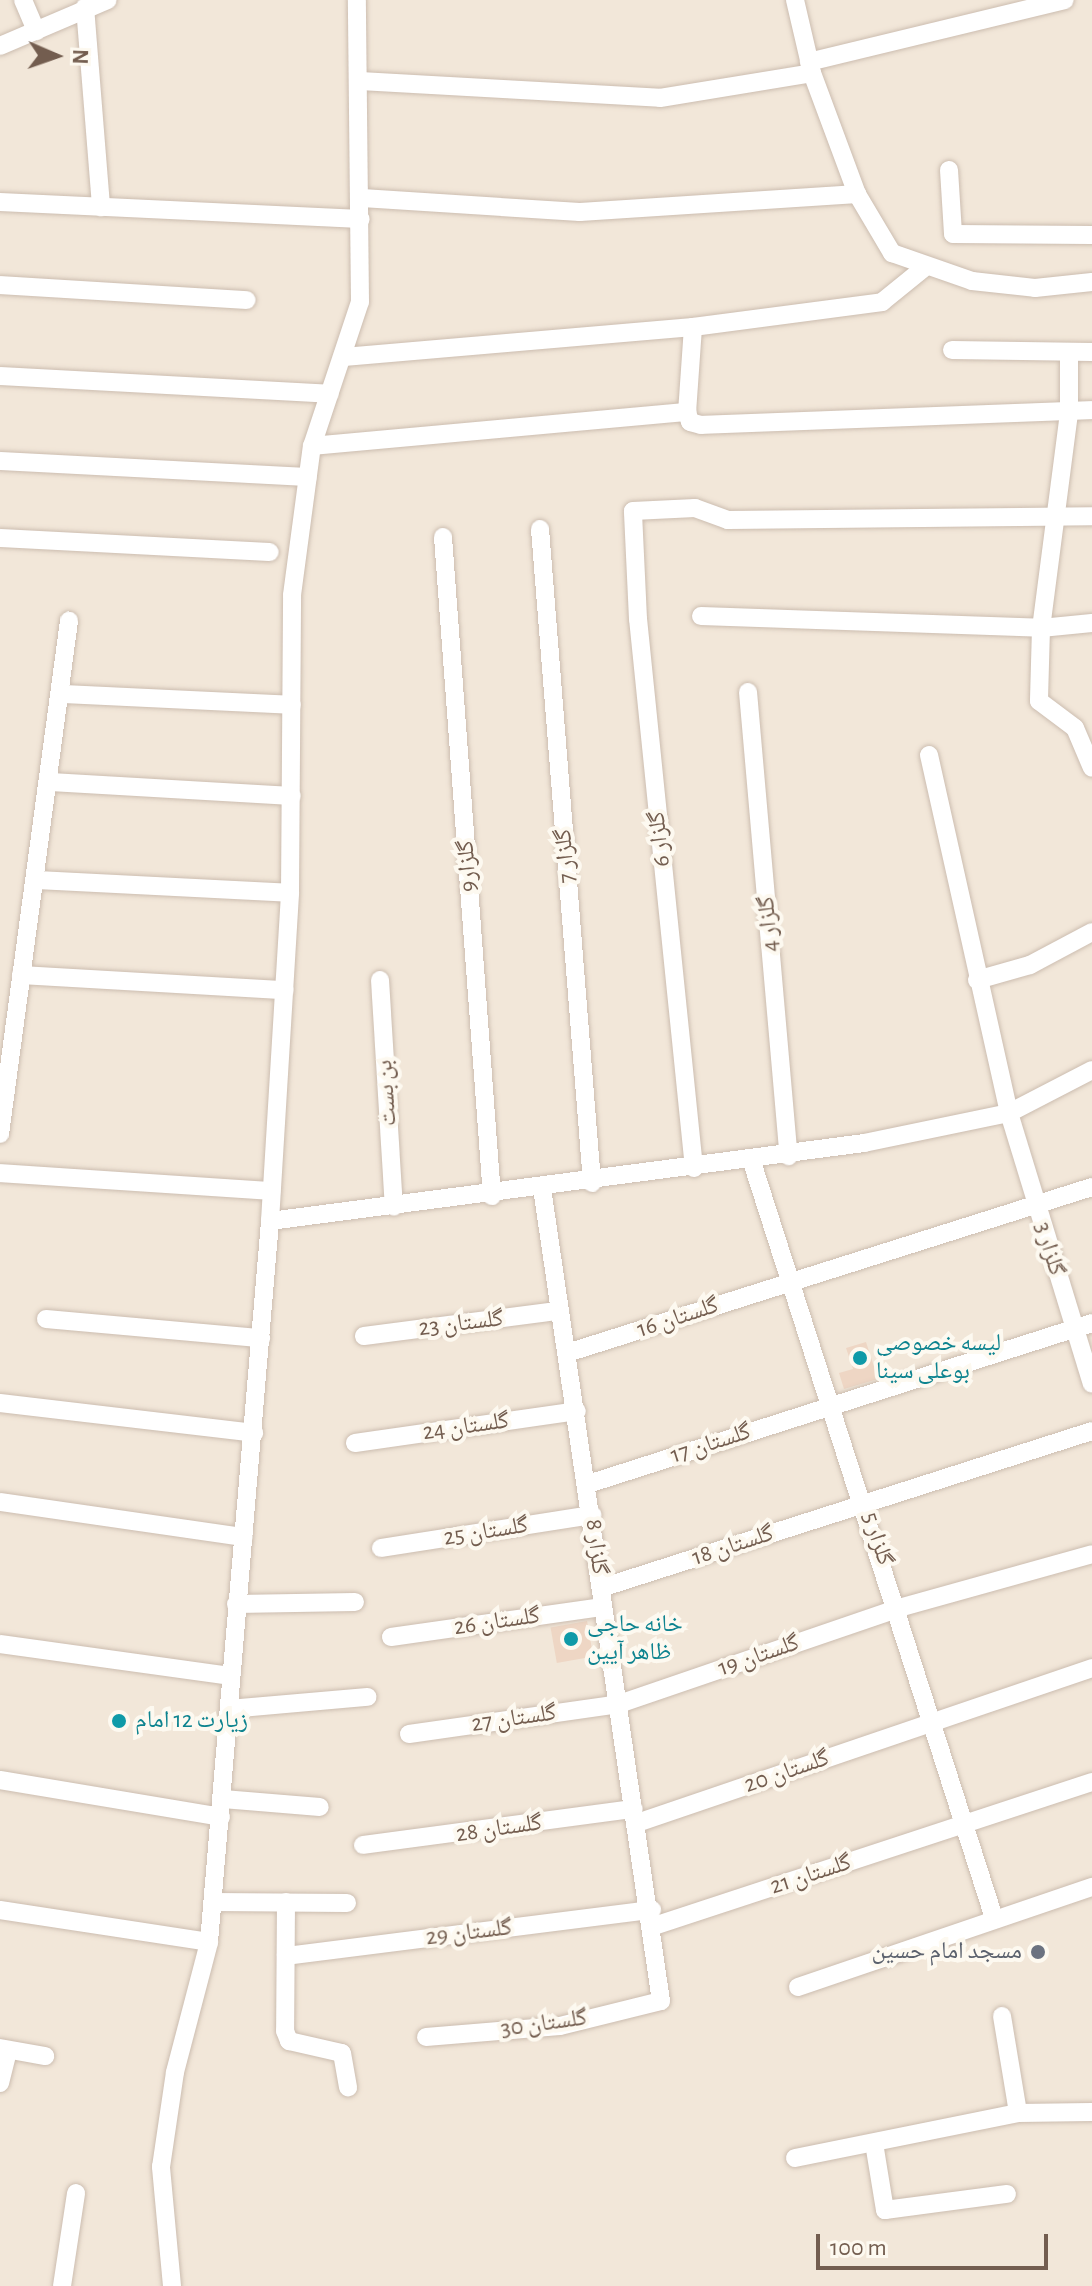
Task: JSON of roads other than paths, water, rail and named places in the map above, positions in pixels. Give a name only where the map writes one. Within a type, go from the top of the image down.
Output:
[{"type":"street","points":[[23,0],[36,31]]},
{"type":"street","points":[[0,46],[85,7],[108,0]]},
{"type":"street","points":[[172,2286],[161,2167],[175,2072],[209,1942],[270,1221],[290,893],[292,595],[312,446],[360,302],[362,198],[357,0]]},
{"type":"street","points":[[795,0],[810,68],[857,194],[892,253],[924,268],[1035,288],[1092,282]]},
{"type":"street","points":[[360,81],[660,98],[703,96],[1065,0]]},
{"type":"street","points":[[85,7],[101,207]]},
{"type":"street","points":[[949,170],[953,234],[1092,235]]},
{"type":"street","points":[[362,198],[580,212],[857,194]]},
{"type":"street","points":[[0,202],[361,219]]},
{"type":"street","points":[[344,357],[693,327],[882,302],[924,268]]},
{"type":"street","points":[[0,285],[247,300]]},
{"type":"street","points":[[693,327],[687,412],[690,422],[701,425],[1092,410]]},
{"type":"street","points":[[952,350],[1069,355],[1092,352]]},
{"type":"street","points":[[1069,355],[1069,413],[1060,520],[1041,628],[1039,701],[1084,727],[1092,768]]},
{"type":"street","points":[[0,376],[330,394]]},
{"type":"street","points":[[312,446],[687,412]]},
{"type":"street","points":[[0,461],[308,477]]},
{"type":"street","name":"گلزار 6","points":[[694,1168],[638,619],[633,511],[695,508],[728,520],[1060,520]]},
{"type":"street","points":[[1060,520],[1092,516]]},
{"type":"street","name":"گلزار 7","points":[[540,529],[592,1183]]},
{"type":"street","name":"گلزار9","points":[[443,537],[492,1196]]},
{"type":"street","points":[[0,538],[270,552]]},
{"type":"street","points":[[701,616],[1041,628],[1092,623]]},
{"type":"street","points":[[0,1134],[51,782],[69,621]]},
{"type":"street","name":"گلزار 4","points":[[748,692],[789,1156]]},
{"type":"street","points":[[62,694],[292,705]]},
{"type":"street","name":"گلزار 3","points":[[929,755],[1009,1113],[1036,1205],[1083,1326],[1092,1384]]},
{"type":"street","points":[[51,782],[292,796]]},
{"type":"street","points":[[36,880],[290,893]]},
{"type":"street","points":[[977,980],[1030,965],[1092,932]]},
{"type":"street","points":[[21,975],[285,990]]},
{"type":"street","name":"بن بست","points":[[380,980],[394,1207]]},
{"type":"street","points":[[270,1221],[492,1196],[789,1156],[1009,1113],[1092,1070]]},
{"type":"street","name":"گلزار 5","points":[[752,1162],[789,1283],[866,1503],[968,1823],[994,1918]]},
{"type":"street","points":[[0,1173],[271,1191]]},
{"type":"street","name":"گلستان 16","points":[[567,1353],[1092,1187]]},
{"type":"street","name":"گلزار 8","points":[[542,1188],[557,1311],[577,1411],[603,1607],[653,1918],[661,2001]]},
{"type":"street","name":"گلستان 23","points":[[364,1336],[557,1311]]},
{"type":"street","points":[[46,1319],[261,1338]]},
{"type":"street","name":"گلستان 17","points":[[588,1484],[1083,1326]]},
{"type":"street","points":[[0,1403],[254,1433]]},
{"type":"street","name":"گلستان 24","points":[[355,1443],[577,1411]]},
{"type":"street","name":"گلستان 18","points":[[601,1588],[1092,1431]]},
{"type":"street","points":[[0,1502],[244,1537]]},
{"type":"street","name":"گلستان 25","points":[[381,1548],[592,1515]]},
{"type":"street","name":"گلستان 19","points":[[619,1704],[899,1608],[1092,1554]]},
{"type":"street","points":[[236,1604],[355,1602]]},
{"type":"street","name":"گلستان 26","points":[[391,1637],[603,1607]]},
{"type":"street","points":[[0,1644],[230,1676]]},
{"type":"street","name":"گلستان 20","points":[[636,1816],[936,1722],[1092,1668]]},
{"type":"street","points":[[229,1709],[367,1697]]},
{"type":"street","name":"گلستان 27","points":[[409,1734],[619,1704]]},
{"type":"street","points":[[0,1780],[222,1808],[320,1807]]},
{"type":"street","name":"گلستان 21","points":[[653,1918],[968,1823],[1092,1782]]},
{"type":"street","name":"گلستان 28","points":[[363,1845],[636,1816]]},
{"type":"street","points":[[798,1987],[1092,1887]]},
{"type":"street","points":[[213,1902],[347,1903]]},
{"type":"street","points":[[286,1902],[289,2041],[342,2053],[348,2087]]},
{"type":"street","points":[[0,1910],[209,1942]]},
{"type":"street","name":"گلستان 29","points":[[286,1956],[653,1918]]},
{"type":"street","name":"گلستان 30","points":[[426,2037],[560,2026],[661,2001]]},
{"type":"street","points":[[1002,2016],[1018,2113]]},
{"type":"street","points":[[0,2083],[4,2049],[45,2056]]},
{"type":"street","points":[[795,2158],[1018,2113],[1092,2112]]},
{"type":"street","points":[[874,2143],[885,2210],[1007,2194]]},
{"type":"street","points":[[62,2286],[76,2193]]},
{"type":"place","name":"لیسه خصوصی بوعلی سینا","points":[[860,1358]]},
{"type":"place","name":"خانه حاجی ظاهر آیین","points":[[571,1639]]},
{"type":"place","name":"زیارت 12 امام","points":[[119,1721]]},
{"type":"place","name":"مسجد امام حسین","points":[[1038,1952]]}]
